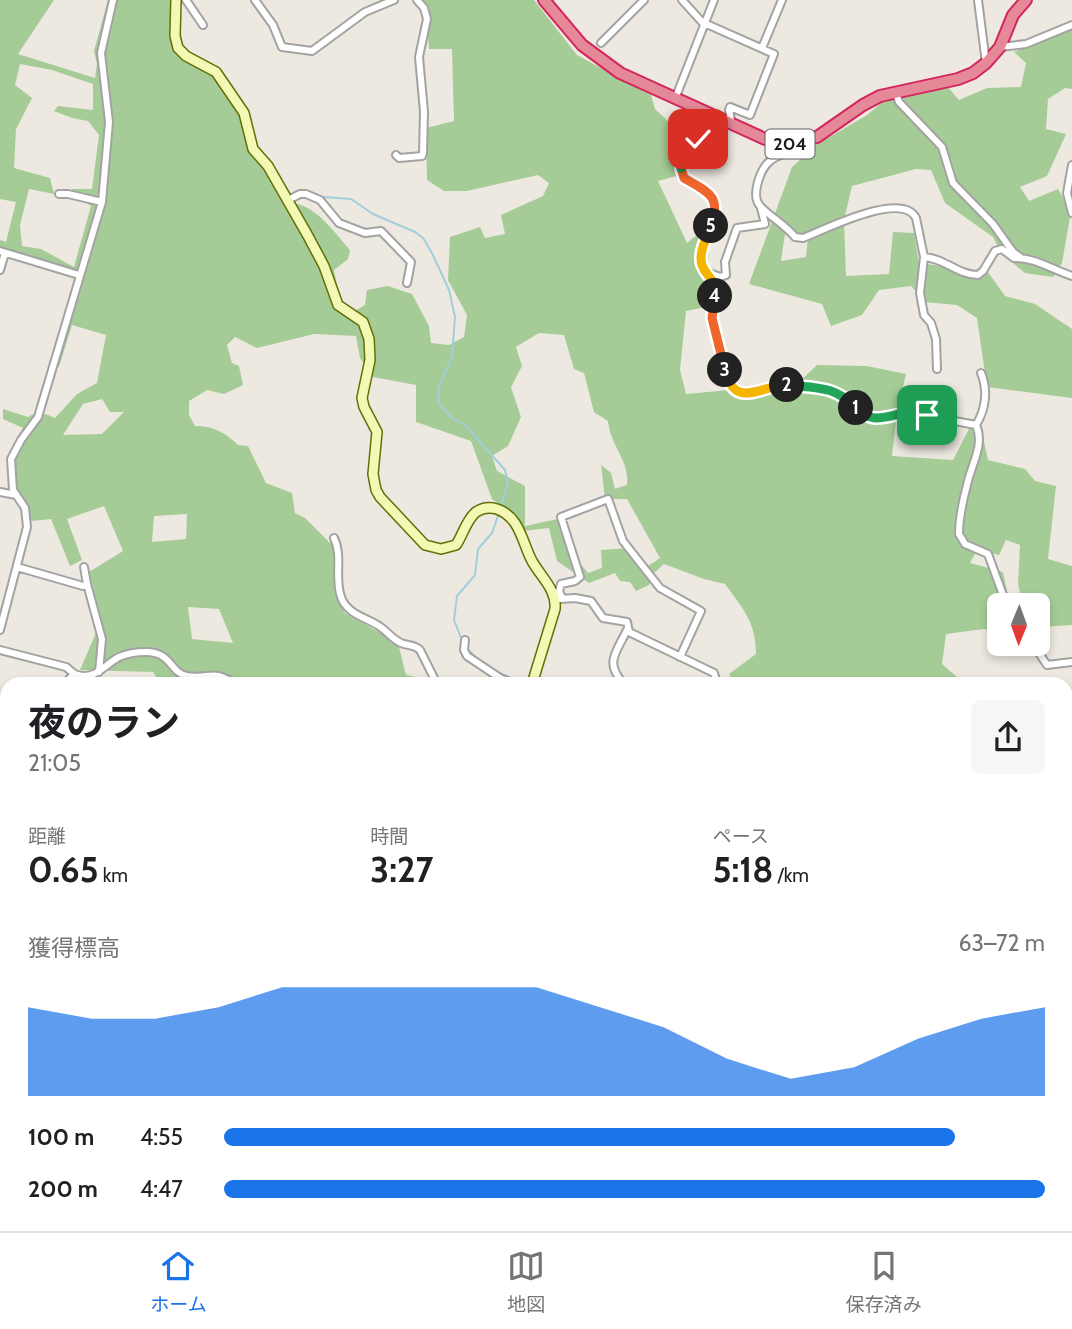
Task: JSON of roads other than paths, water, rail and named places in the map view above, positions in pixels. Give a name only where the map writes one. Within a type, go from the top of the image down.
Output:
[{"type":"highway","name":"204","points":[[544,0],[582,45],[600,61],[620,73],[765,139],[791,144],[817,137],[863,105],[895,91],[958,79],[973,73],[1000,47],[1013,15],[1026,0]]},
{"type":"street","points":[[0,630],[27,519],[25,508],[11,482],[12,459],[21,440],[38,416],[102,202],[109,122],[101,53],[113,0]]},
{"type":"street","points":[[176,0],[175,36],[178,48],[186,56],[216,72],[244,113],[253,149],[268,166],[324,266],[338,305],[363,322],[369,339],[370,360],[362,398],[377,432],[373,474],[380,497],[425,545],[441,549],[456,545],[469,520],[477,512],[485,508],[500,510],[509,516],[521,532],[532,561],[559,600]]},
{"type":"street","points":[[186,0],[203,25]]},
{"type":"street","points":[[255,0],[273,24],[282,47],[307,51],[317,49],[365,12],[394,0]]},
{"type":"street","points":[[397,155],[400,158],[422,156],[423,153],[424,112],[419,57],[427,19],[418,0]]},
{"type":"street","points":[[601,43],[644,0]]},
{"type":"street","points":[[682,0],[705,23],[774,54],[750,115],[730,107],[732,125]]},
{"type":"street","points":[[675,99],[715,0]]},
{"type":"street","points":[[762,48],[782,0]]},
{"type":"street","points":[[978,0],[986,63]]},
{"type":"street","points":[[1000,47],[1026,44],[1072,26]]},
{"type":"street","points":[[895,91],[899,102],[942,147],[953,183],[993,224],[1013,252],[1072,275]]},
{"type":"street","points":[[700,110],[697,146],[682,164],[681,174],[713,198],[716,206],[703,248],[702,265],[715,286],[712,318],[726,376],[741,393],[752,394],[779,385],[821,387],[842,396],[861,413],[874,419],[912,412],[976,425]]},
{"type":"street","points":[[706,271],[720,277],[726,275],[725,262],[737,228],[765,224],[757,196],[758,182],[768,162],[789,150],[791,144]]},
{"type":"street","points":[[1072,165],[1067,193],[1072,213]]},
{"type":"street","points":[[59,194],[102,202]]},
{"type":"street","points":[[288,200],[306,194],[320,200],[339,223],[365,233],[381,230],[411,262],[407,283]]},
{"type":"street","points":[[761,208],[799,239],[868,213],[906,208],[915,213],[924,257],[920,293],[924,315],[931,323],[936,339],[937,369]]},
{"type":"street","points":[[924,257],[973,275],[984,271],[995,251],[1002,249],[1014,258],[1021,257]]},
{"type":"street","points":[[0,270],[2,252],[79,275]]},
{"type":"street","points":[[981,373],[986,387],[984,403],[976,425],[980,437],[979,446],[967,484],[959,534],[965,544],[988,554],[1002,593]]},
{"type":"street","points":[[0,492],[16,495]]},
{"type":"street","points":[[534,677],[559,600],[561,584],[580,577],[561,517],[608,499],[622,541],[660,588],[701,611],[680,657]]},
{"type":"street","points":[[334,538],[338,559],[337,581],[346,607],[379,626],[397,641],[416,646],[434,677]]},
{"type":"street","points":[[16,567],[79,585],[86,584]]},
{"type":"street","points":[[84,567],[86,584],[102,639],[99,672]]},
{"type":"street","points":[[559,600],[591,601],[603,618],[627,622],[627,630],[613,658],[612,667],[617,677]]},
{"type":"street","points":[[627,630],[714,673],[715,677]]},
{"type":"street","points":[[465,640],[464,650],[467,656],[502,677]]},
{"type":"street","points":[[0,650],[66,667],[74,674],[90,675],[99,672],[117,658],[130,653],[149,652],[169,660],[184,676],[218,674],[223,677]]},
{"type":"street","points":[[1041,656],[1047,665],[1072,662]]},
{"type":"street","points":[[71,677],[74,674]]},
{"type":"waterway","points":[[324,197],[351,199],[373,214],[415,232],[423,238],[432,253],[449,290],[455,317],[452,357],[439,387],[439,403],[452,418],[466,426],[505,470],[508,483],[501,508]]},
{"type":"waterway","points":[[463,643],[454,620],[457,596],[475,575],[478,549],[492,533],[499,513]]},
{"type":"waterway","points":[[466,647],[477,659]]},
{"type":"waterway","points":[[481,662],[507,677]]}]
